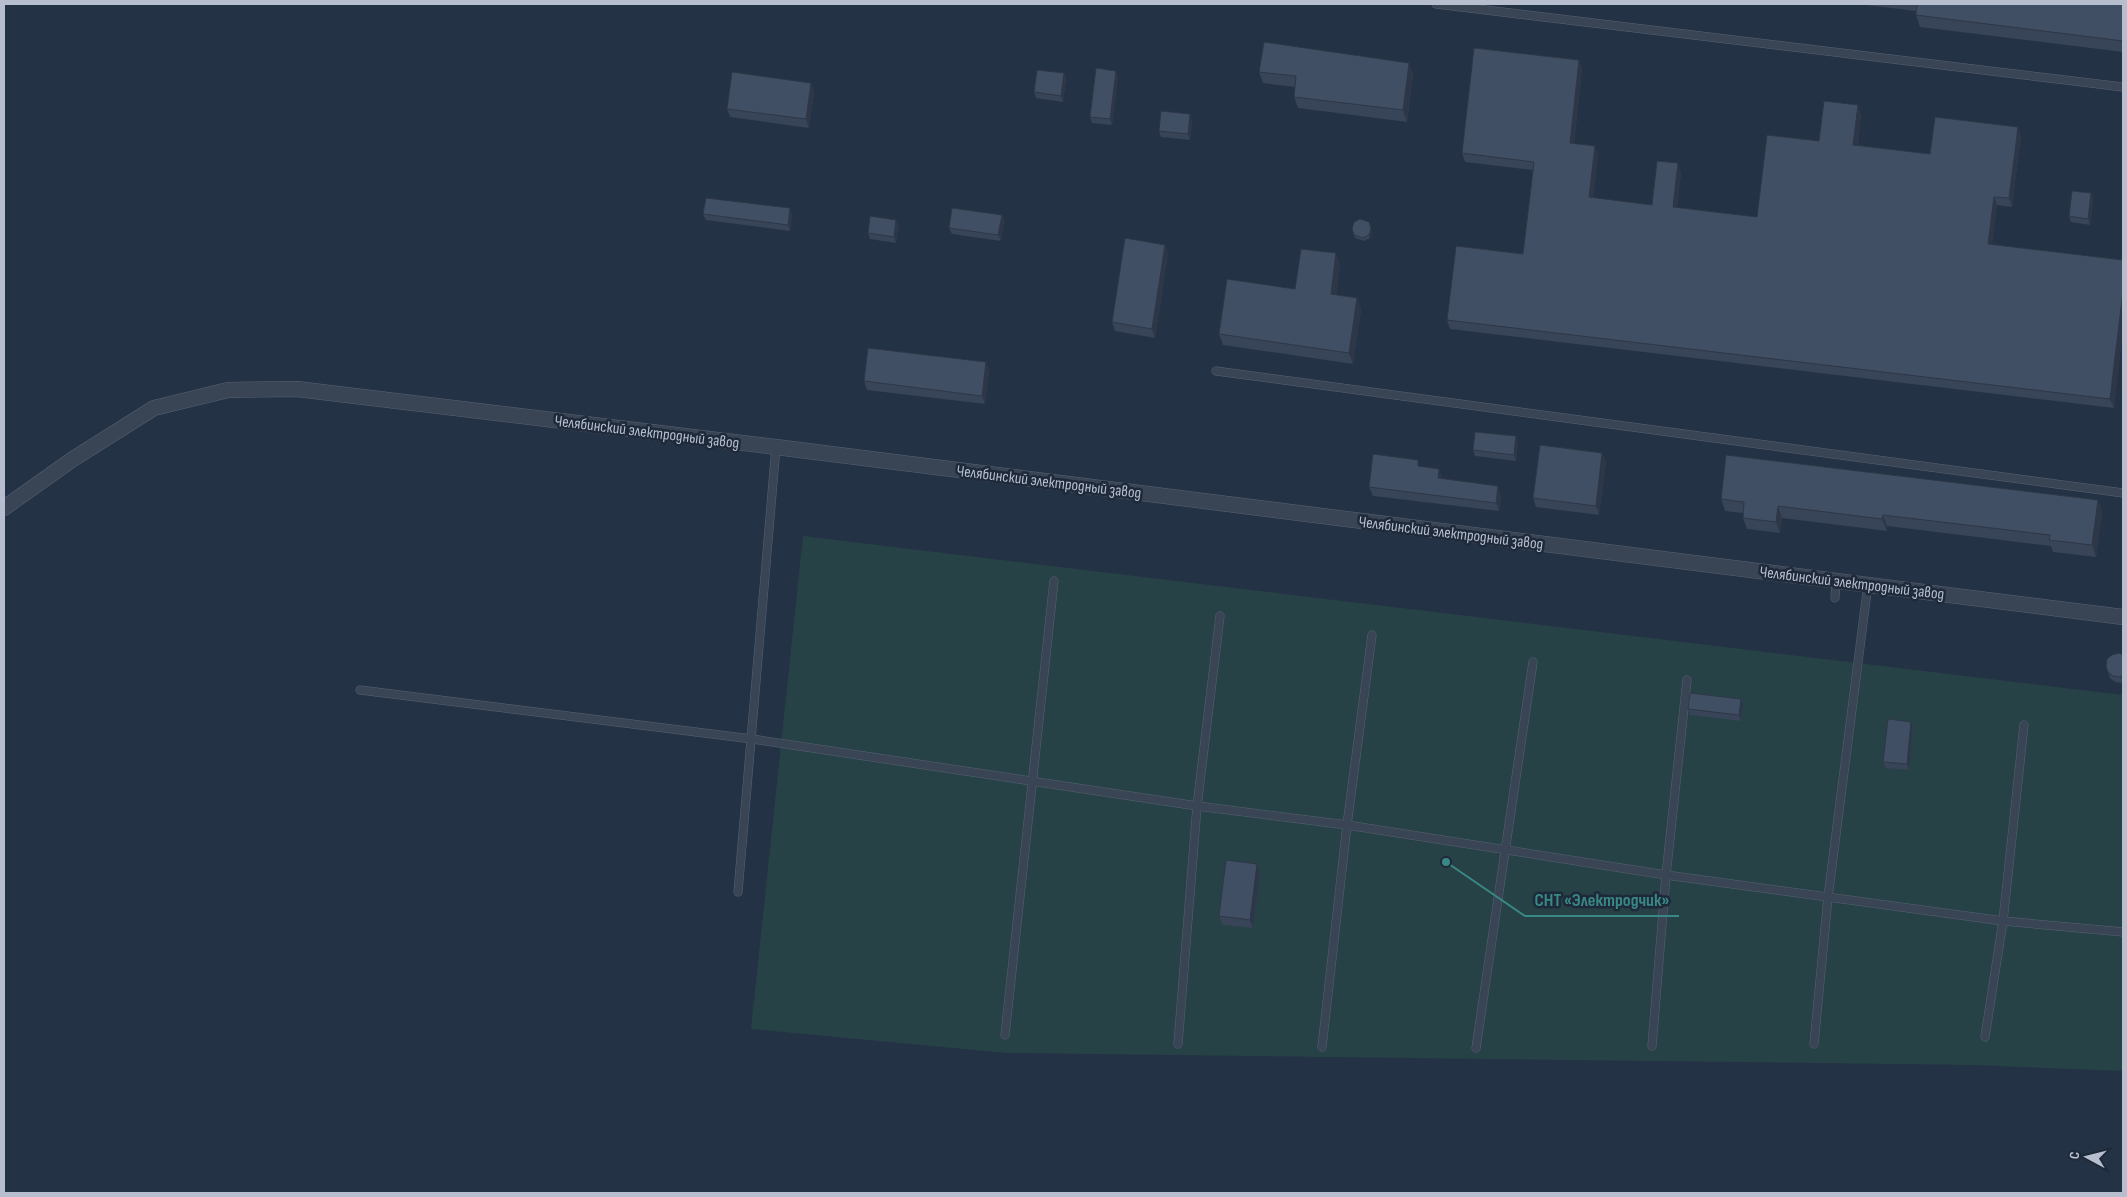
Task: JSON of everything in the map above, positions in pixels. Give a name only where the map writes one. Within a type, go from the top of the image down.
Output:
[{"type":"street","name":"Челябинский электродный завод","points":[[4,508],[73,459],[154,408],[228,390],[297,389],[776,447],[2123,617]]},
{"type":"lane","points":[[1436,4],[2123,87]]},
{"type":"lane","points":[[1216,371],[2123,493]]},
{"type":"lane","points":[[738,892],[776,447]]},
{"type":"lane","points":[[1835,598],[1836,580]]},
{"type":"lane","points":[[1005,1035],[1054,581]]},
{"type":"lane","points":[[1814,1044],[1828,897],[1868,584]]},
{"type":"lane","points":[[1178,1044],[1197,806],[1220,616]]},
{"type":"lane","points":[[1322,1047],[1347,825],[1372,635]]},
{"type":"lane","points":[[1476,1048],[1533,662]]},
{"type":"lane","points":[[1652,1046],[1666,875],[1687,680]]},
{"type":"lane","points":[[360,690],[752,739],[1197,806],[1347,825],[1666,875],[2003,921],[2123,932]]},
{"type":"lane","points":[[1985,1037],[2003,921],[2024,725]]},
{"type":"green space","points":[[803,536],[2123,695],[2123,1071],[1972,1065],[1007,1053],[751,1029]]},
{"type":"building","points":[[1917,4],[2123,4],[2123,41],[1916,15]]},
{"type":"building","points":[[1264,42],[1409,63],[1403,110],[1294,97],[1296,76],[1259,72]]},
{"type":"building","points":[[1474,48],[1579,60],[1570,143],[1595,146],[1589,197],[1652,205],[1657,161],[1678,163],[1673,207],[1757,217],[1767,135],[1819,141],[1824,101],[1858,105],[1853,145],[1930,154],[1935,117],[2018,127],[2009,198],[1994,197],[1988,244],[2123,260],[2123,291],[2110,399],[1447,320],[1456,246],[1523,254],[1534,162],[1462,153]]},
{"type":"building","points":[[1096,68],[1116,71],[1110,119],[1090,117]]},
{"type":"building","points":[[1037,70],[1064,73],[1061,96],[1034,92]]},
{"type":"building","points":[[732,72],[811,83],[806,119],[727,109]]},
{"type":"building","points":[[1161,111],[1190,114],[1188,134],[1159,131]]},
{"type":"building","points":[[2072,191],[2091,193],[2088,219],[2069,216]]},
{"type":"building","points":[[706,198],[790,208],[788,225],[703,214]]},
{"type":"building","points":[[952,208],[1002,215],[998,235],[949,228]]},
{"type":"building","points":[[870,216],[896,220],[894,237],[868,233]]},
{"type":"building","points":[[1360,219],[1369,222],[1371,228],[1369,235],[1363,238],[1354,235],[1352,229],[1354,222]]},
{"type":"building","points":[[1125,238],[1165,245],[1152,329],[1112,322]]},
{"type":"building","points":[[1301,249],[1336,253],[1331,294],[1357,298],[1349,353],[1219,334],[1227,279],[1295,289]]},
{"type":"building","points":[[868,348],[986,362],[982,396],[864,381]]},
{"type":"building","points":[[1475,432],[1516,436],[1514,455],[1473,450]]},
{"type":"building","points":[[1540,445],[1602,453],[1596,506],[1533,498]]},
{"type":"building","points":[[1373,454],[1418,460],[1418,466],[1439,469],[1438,478],[1498,486],[1496,503],[1369,487]]},
{"type":"building","points":[[1726,455],[2098,500],[2092,545],[2049,540],[2050,535],[1883,515],[1882,519],[1778,506],[1776,522],[1743,518],[1744,502],[1721,499]]},
{"type":"building","points":[[2119,653],[2123,655],[2123,675],[2120,677],[2113,676],[2108,672],[2106,666],[2107,659]]},
{"type":"building","points":[[1690,693],[1741,699],[1739,715],[1688,709]]},
{"type":"building","points":[[1888,719],[1911,722],[1907,764],[1883,762]]},
{"type":"building","points":[[1226,860],[1257,864],[1250,920],[1219,916]]},
{"type":"place","name":"СНТ «Электродчик»","points":[[1446,862]]}]
